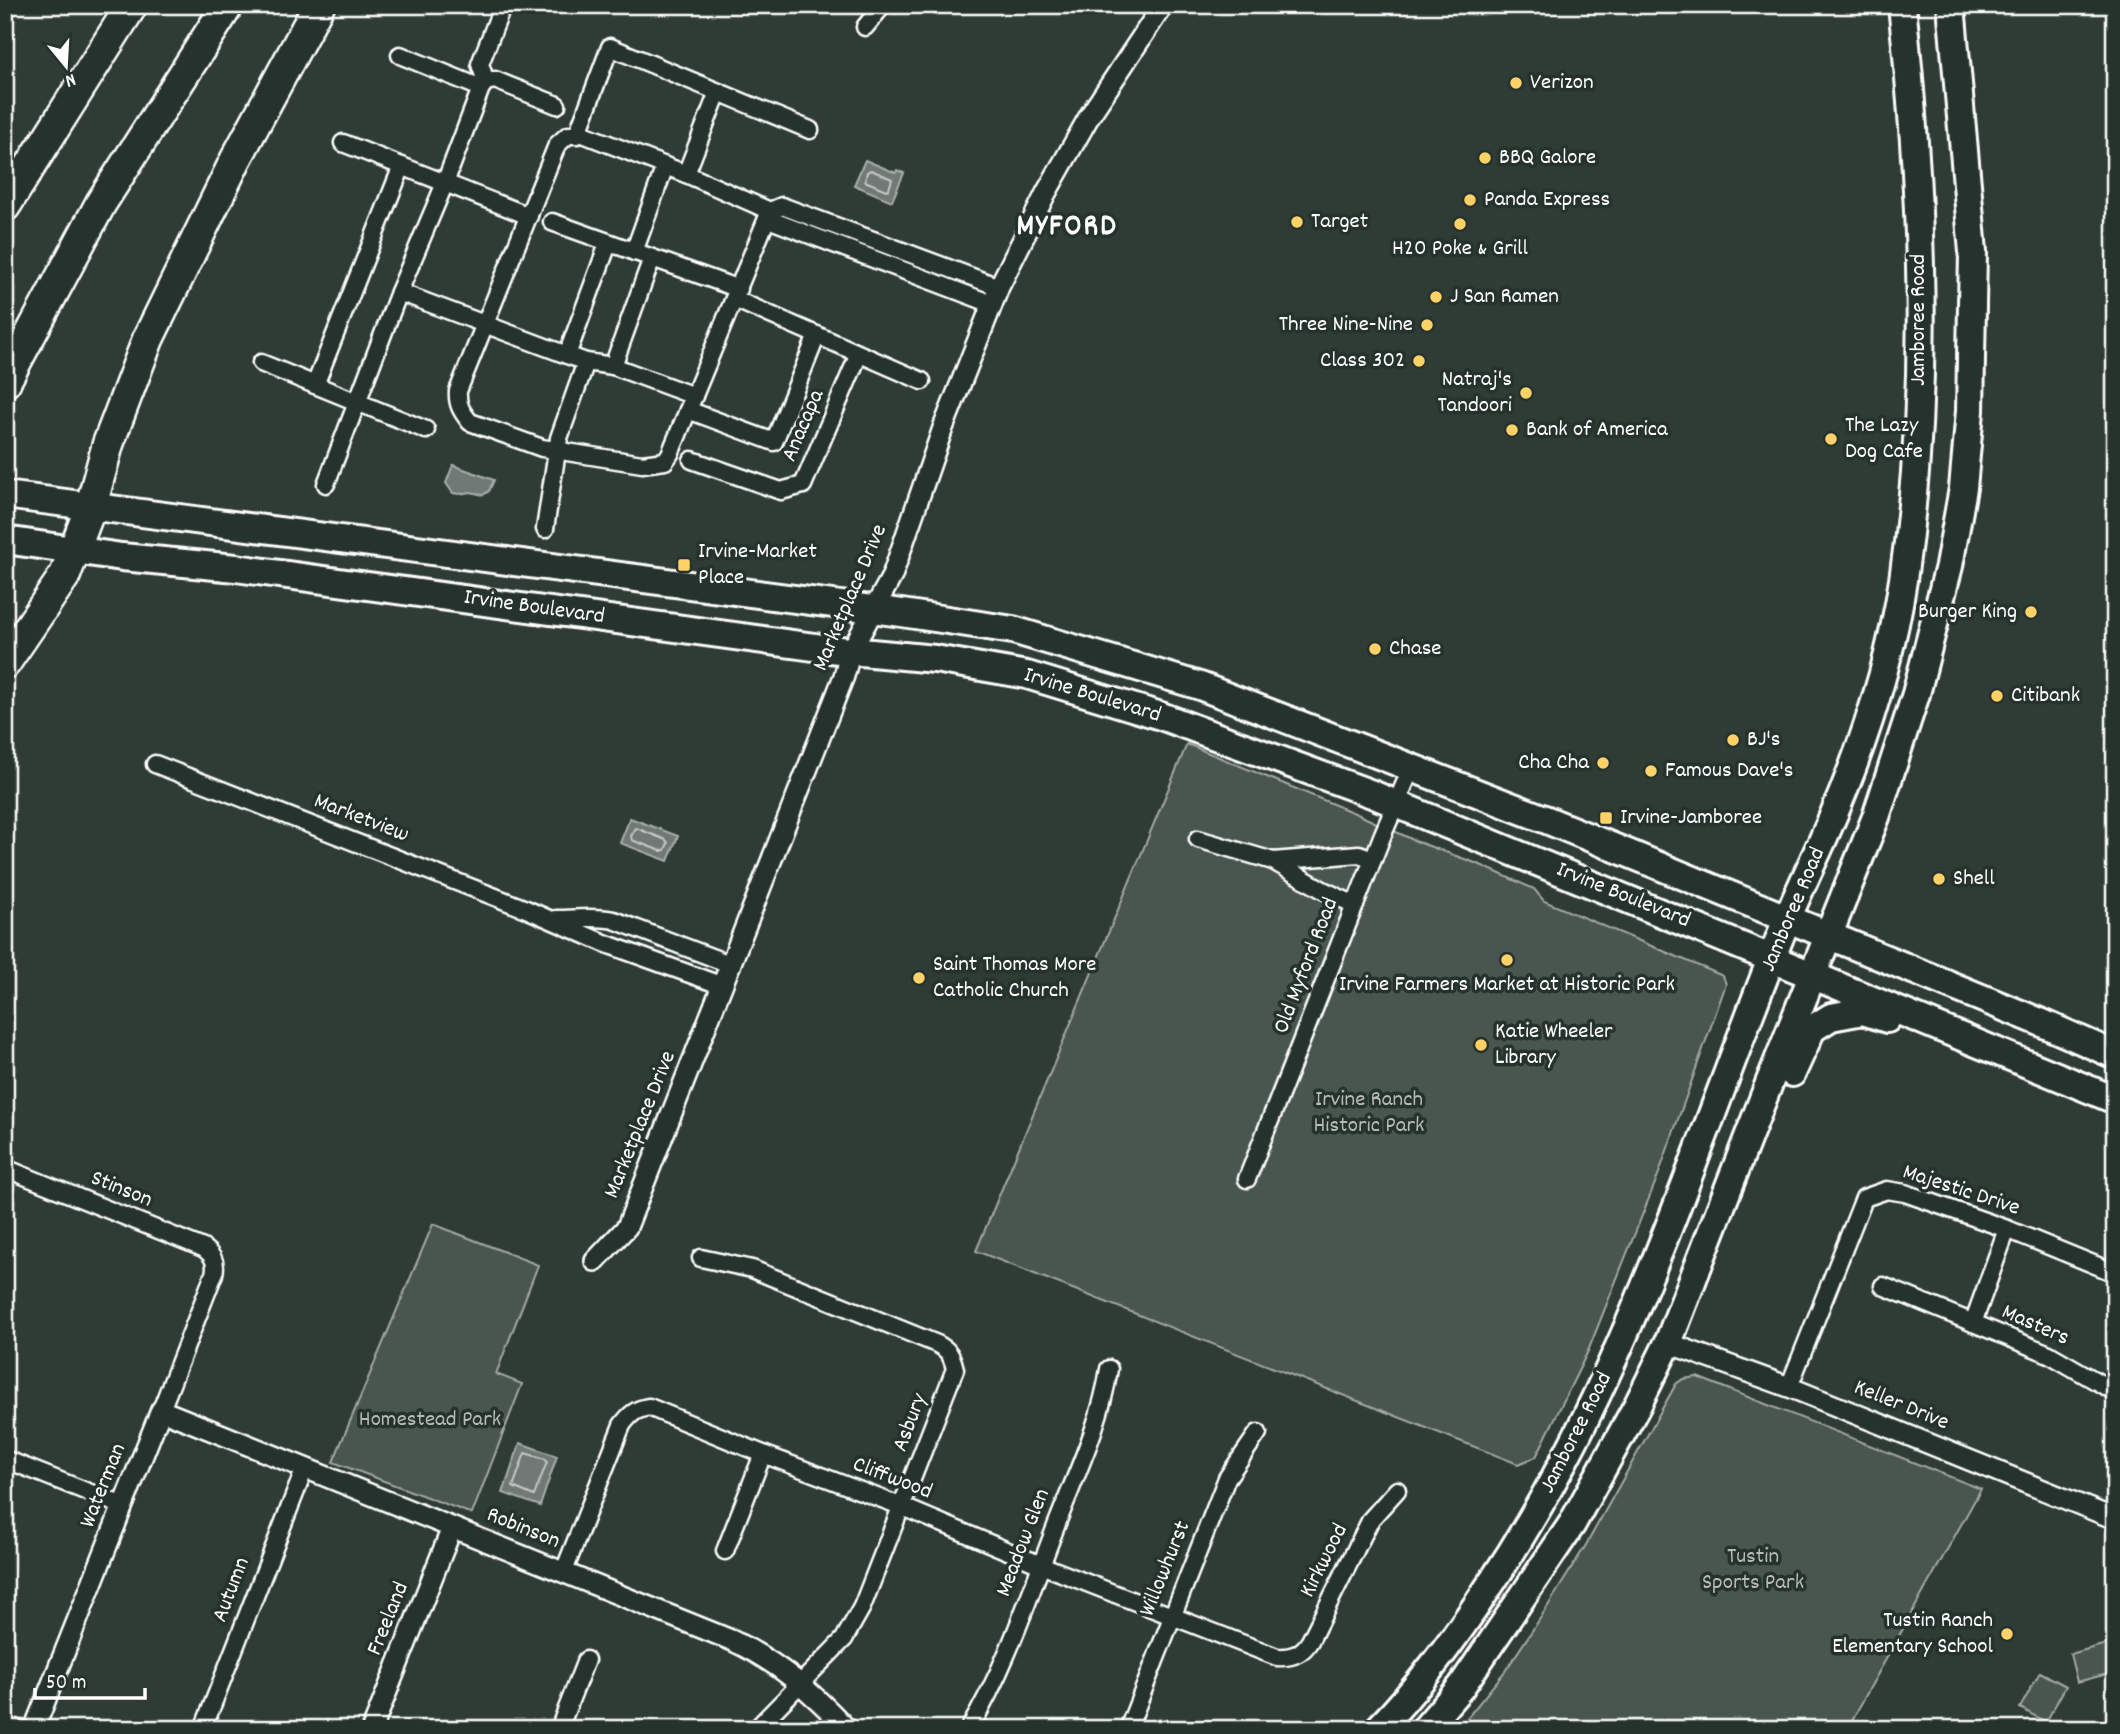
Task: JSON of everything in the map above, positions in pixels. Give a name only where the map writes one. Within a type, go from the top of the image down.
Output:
[{"type":"highway","points":[[5,206],[132,5]]},
{"type":"highway","points":[[5,382],[101,203],[228,5]]},
{"type":"highway","points":[[5,663],[65,575],[91,506],[108,444],[148,340],[236,159],[319,5]]},
{"type":"main road","name":"Jamboree Road","points":[[1378,1729],[1399,1707],[1471,1615],[1552,1486],[1576,1439],[1631,1323],[1787,919],[1830,825],[1863,740],[1887,653],[1902,584],[1917,459],[1922,304],[1913,111],[1902,5]]},
{"type":"main road","name":"Jamboree Road","points":[[1425,1729],[1461,1687],[1572,1524],[1668,1343],[1876,817],[1916,694],[1949,566],[1963,488],[1970,411],[1972,252],[1951,5]]},
{"type":"main road","name":"Irvine Boulevard","points":[[5,495],[874,609],[1013,630],[1045,638],[1200,686],[1547,820],[2115,1055]]},
{"type":"main road","name":"Irvine Boulevard","points":[[5,540],[851,651],[935,659],[1027,674],[1161,716],[1396,804],[2115,1100]]},
{"type":"main road","points":[[1718,1213],[1745,1182],[1812,1029],[1831,1017],[1863,1011],[1934,1037],[2031,1066]]},
{"type":"street","points":[[326,484],[399,292],[484,85],[480,64],[503,5]]},
{"type":"street","points":[[865,27],[883,5]]},
{"type":"street","name":"Marketplace Drive","points":[[595,1261],[626,1227],[732,965],[844,676],[851,651],[892,576],[921,487],[995,295],[1046,193],[1090,115],[1163,5]]},
{"type":"street","points":[[773,212],[665,461],[642,464],[542,448],[470,422],[462,412],[457,401],[458,391],[557,145],[568,135],[577,135],[610,47],[810,130]]},
{"type":"street","points":[[400,54],[484,85],[495,80],[557,105]]},
{"type":"street","points":[[686,174],[718,92]]},
{"type":"street","points":[[578,132],[686,174],[773,212],[995,295]]},
{"type":"street","points":[[343,143],[529,216]]},
{"type":"street","points":[[315,384],[402,166]]},
{"type":"street","points":[[634,252],[665,166]]},
{"type":"street","points":[[552,222],[652,258],[736,294],[817,335],[922,381]]},
{"type":"street","points":[[567,355],[608,244]]},
{"type":"street","points":[[614,366],[652,258]]},
{"type":"street","name":"Anacapa","points":[[399,292],[586,362],[614,366],[774,442],[817,335]]},
{"type":"street","name":"Anacapa","points":[[692,460],[781,491],[803,485],[859,354]]},
{"type":"street","points":[[545,529],[559,438],[586,362]]},
{"type":"street","points":[[261,363],[426,430]]},
{"type":"street","name":"Marketview","points":[[155,764],[550,919],[604,943],[723,986]]},
{"type":"street","name":"Old Myford Road","points":[[1247,1179],[1411,769]]},
{"type":"street","points":[[1198,838],[1273,861],[1355,905]]},
{"type":"street","points":[[1273,861],[1359,854],[1373,859]]},
{"type":"street","name":"Marketview","points":[[550,919],[594,916],[614,920],[732,965]]},
{"type":"street","name":"Stinson","points":[[5,1168],[203,1248],[214,1260]]},
{"type":"street","name":"Majestic Drive","points":[[1789,1387],[1864,1198],[1888,1190],[1905,1193],[2007,1229],[2115,1273]]},
{"type":"street","name":"Masters","points":[[1973,1323],[2007,1229]]},
{"type":"street","name":"Asbury","points":[[701,1258],[752,1269],[946,1349],[953,1357],[955,1369],[903,1507],[862,1607],[850,1629],[844,1639],[756,1729]]},
{"type":"street","name":"Waterman","points":[[34,1729],[214,1274],[214,1260]]},
{"type":"street","name":"Masters","points":[[1883,1286],[2049,1354],[2115,1392]]},
{"type":"street","name":"Keller Drive","points":[[1668,1343],[1789,1387],[2115,1519]]},
{"type":"street","name":"Meadow Glen","points":[[969,1729],[987,1699],[1041,1565],[1104,1400],[1109,1369]]},
{"type":"street","name":"Cliffwood","points":[[564,1572],[622,1425],[629,1415],[638,1409],[649,1408],[660,1410],[763,1454],[903,1507],[1041,1565],[1277,1657],[1297,1655]]},
{"type":"street","name":"Robinson","points":[[161,1410],[758,1652],[800,1683],[846,1729]]},
{"type":"street","name":"Willowhurst","points":[[1128,1729],[1227,1478],[1258,1433]]},
{"type":"street","points":[[725,1551],[763,1454]]},
{"type":"street","points":[[5,1459],[122,1506]]},
{"type":"street","name":"Autumn","points":[[203,1729],[305,1468]]},
{"type":"street","name":"Kirkwood","points":[[1297,1655],[1310,1641],[1371,1519],[1397,1490]]},
{"type":"street","name":"Freeland","points":[[372,1729],[452,1528]]},
{"type":"street","points":[[559,1729],[586,1660]]},
{"type":"street","points":[[5,1724],[17,1729]]},
{"type":"green space","name":"Irvine Ranch Historic Park","points":[[1187,744],[1418,842],[1478,864],[1534,889],[1544,901],[1723,976],[1726,984],[1659,1173],[1588,1351],[1536,1457],[1518,1464],[976,1251]]},
{"type":"green space","name":"Homestead Park","points":[[433,1224],[538,1265],[496,1374],[522,1384],[472,1514],[333,1462]]},
{"type":"green space","name":"Tustin Sports Park","points":[[1697,1377],[1981,1489],[1847,1729],[1458,1729],[1506,1670],[1541,1617],[1586,1545],[1676,1384],[1683,1379]]},
{"type":"green space","points":[[2110,1643],[2115,1672],[2077,1682],[2070,1654]]},
{"type":"green space","points":[[2040,1672],[2066,1686],[2046,1722],[2020,1708]]},
{"type":"water","points":[[865,160],[896,173],[897,170],[904,173],[892,201],[854,185]]},
{"type":"water","points":[[453,465],[494,480],[489,491],[483,495],[471,492],[453,493],[446,483]]},
{"type":"water","points":[[630,818],[678,836],[668,861],[620,843]]},
{"type":"water","points":[[520,1443],[557,1456],[540,1506],[503,1493]]},
{"type":"place","name":"Verizon","points":[[1516,83]]},
{"type":"place","name":"BBQ Galore","points":[[1485,158]]},
{"type":"place","name":"Panda Express","points":[[1470,200]]},
{"type":"place","name":"Target","points":[[1297,222]]},
{"type":"place","name":"H20 Poke & Grill","points":[[1460,224]]},
{"type":"place","name":"J San Ramen","points":[[1436,297]]},
{"type":"place","name":"Three Nine-Nine","points":[[1427,325]]},
{"type":"place","name":"Class 302","points":[[1419,361]]},
{"type":"place","name":"Natraj's Tandoori","points":[[1526,393]]},
{"type":"place","name":"Bank of America","points":[[1512,430]]},
{"type":"place","name":"The Lazy Dog Cafe","points":[[1831,439]]},
{"type":"place","name":"Irvine-Market Place","points":[[684,565]]},
{"type":"place","name":"Burger King","points":[[2031,612]]},
{"type":"place","name":"Chase","points":[[1375,649]]},
{"type":"place","name":"Citibank","points":[[1997,696]]},
{"type":"place","name":"BJ's","points":[[1733,740]]},
{"type":"place","name":"Cha Cha","points":[[1603,763]]},
{"type":"place","name":"Famous Dave's","points":[[1651,771]]},
{"type":"place","name":"Irvine-Jamboree","points":[[1606,818]]},
{"type":"place","name":"Shell","points":[[1939,879]]},
{"type":"place","name":"Irvine Farmers Market at Historic Park","points":[[1507,960]]},
{"type":"place","name":"Saint Thomas More Catholic Church","points":[[919,978]]},
{"type":"place","name":"Katie Wheeler Library","points":[[1481,1045]]},
{"type":"place","name":"Tustin Ranch Elementary School","points":[[2007,1634]]},
{"type":"district","name":"MYFORD","points":[[1067,228]]}]
